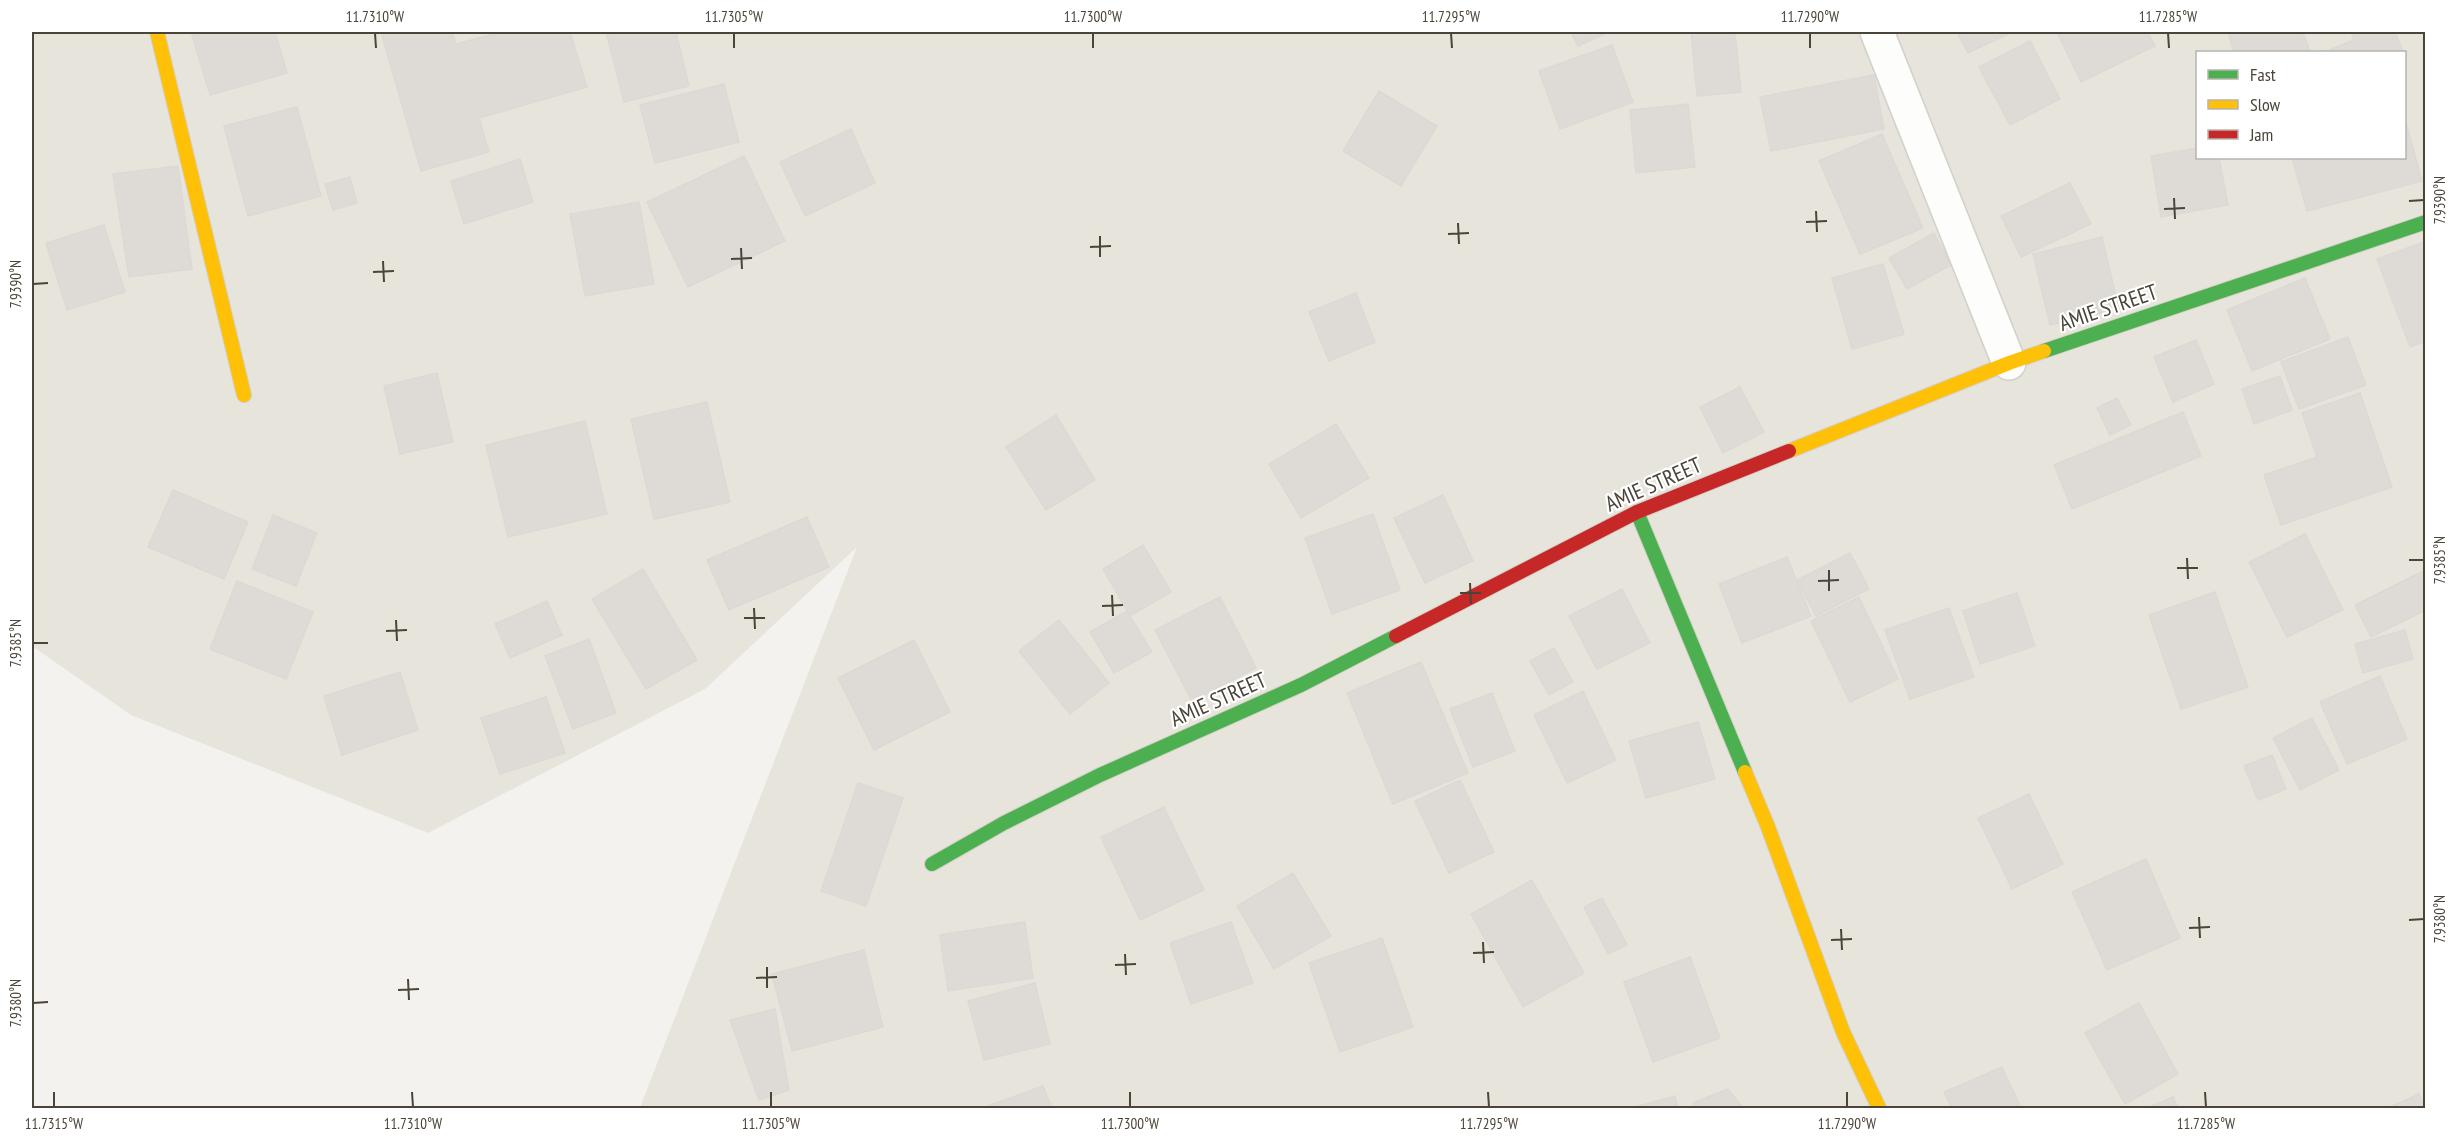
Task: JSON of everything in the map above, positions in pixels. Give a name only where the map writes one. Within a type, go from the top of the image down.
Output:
[{"type":"street","points":[[157,32],[244,395]]},
{"type":"street","points":[[1877,32],[2009,363]]},
{"type":"street","name":"AMIE STREET","points":[[932,864],[1004,823],[1100,775],[1301,685],[1636,512],[2009,363],[2426,222]]},
{"type":"street","points":[[1636,512],[1768,826],[1843,1032],[1879,1108]]},
{"type":"shaded area","points":[[32,32],[2425,32],[2425,1108],[642,1108],[641,1105],[857,547],[705,689],[428,833],[131,715],[32,646]]},
{"type":"building","points":[[191,32],[275,32],[287,73],[210,95]]},
{"type":"building","points":[[381,32],[452,32],[456,44],[501,32],[570,32],[587,87],[479,118],[489,152],[421,171]]},
{"type":"building","points":[[606,32],[676,32],[689,86],[624,102]]},
{"type":"building","points":[[1571,32],[1609,32],[1578,46]]},
{"type":"building","points":[[1691,32],[1735,32],[1741,92],[1697,96]]},
{"type":"building","points":[[1957,32],[2012,32],[1968,53]]},
{"type":"building","points":[[2057,32],[2148,32],[2155,46],[2081,82]]},
{"type":"building","points":[[2228,32],[2303,32],[2310,51],[2234,51]]},
{"type":"building","points":[[2351,32],[2395,32],[2403,51],[2326,51],[2354,40]]},
{"type":"building","points":[[2030,41],[2060,99],[2010,125],[1979,67]]},
{"type":"building","points":[[1612,45],[1633,102],[1560,129],[1539,71]]},
{"type":"building","points":[[1874,75],[1884,129],[1771,151],[1760,97]]},
{"type":"building","points":[[724,84],[739,142],[655,163],[640,105]]},
{"type":"building","points":[[1379,91],[1437,126],[1401,186],[1343,151]]},
{"type":"building","points":[[1688,104],[1695,167],[1636,173],[1630,110]]},
{"type":"building","points":[[297,107],[321,196],[248,216],[224,126]]},
{"type":"building","points":[[2406,123],[2422,181],[2307,211],[2292,159],[2406,159]]},
{"type":"building","points":[[851,129],[875,183],[805,216],[780,162]]},
{"type":"building","points":[[1882,134],[1923,228],[1860,254],[1819,161]]},
{"type":"building","points":[[2196,148],[2196,159],[2219,159],[2228,205],[2161,217],[2151,156]]},
{"type":"building","points":[[744,156],[785,241],[688,287],[647,202]]},
{"type":"building","points":[[520,159],[533,202],[464,224],[451,181]]},
{"type":"building","points":[[178,166],[192,269],[129,277],[113,174]]},
{"type":"building","points":[[350,177],[357,203],[333,210],[325,184]]},
{"type":"building","points":[[2070,183],[2091,224],[2021,257],[2001,216]]},
{"type":"building","points":[[639,202],[654,284],[585,296],[570,214]]},
{"type":"building","points":[[104,225],[125,292],[67,310],[46,243]]},
{"type":"building","points":[[1934,233],[1951,265],[1907,289],[1889,258]]},
{"type":"building","points":[[2102,237],[2119,309],[2050,325],[2033,254]]},
{"type":"building","points":[[2426,241],[2426,341],[2410,347],[2377,259]]},
{"type":"building","points":[[1883,264],[1904,334],[1852,349],[1832,278]]},
{"type":"building","points":[[2305,278],[2330,339],[2252,371],[2227,310]]},
{"type":"building","points":[[1356,293],[1375,342],[1329,361],[1309,312]]},
{"type":"building","points":[[2348,337],[2366,385],[2299,409],[2281,362]]},
{"type":"building","points":[[2196,340],[2214,384],[2173,402],[2154,357]]},
{"type":"building","points":[[437,373],[453,442],[400,454],[384,386]]},
{"type":"building","points":[[2280,376],[2292,410],[2254,424],[2242,389]]},
{"type":"building","points":[[1740,387],[1764,432],[1723,453],[1700,407]]},
{"type":"building","points":[[2360,393],[2392,487],[2281,525],[2264,475],[2317,457],[2302,413]]},
{"type":"building","points":[[2117,398],[2131,425],[2110,435],[2097,408]]},
{"type":"building","points":[[707,402],[730,502],[654,519],[631,419]]},
{"type":"building","points":[[2183,412],[2201,456],[2072,509],[2054,465]]},
{"type":"building","points":[[1056,415],[1095,480],[1046,510],[1006,447]]},
{"type":"building","points":[[585,421],[607,514],[508,537],[486,445]]},
{"type":"building","points":[[1336,424],[1369,478],[1301,518],[1269,464]]},
{"type":"building","points":[[173,490],[248,522],[224,579],[148,547]]},
{"type":"building","points":[[1443,495],[1473,561],[1425,583],[1394,518]]},
{"type":"building","points":[[1373,514],[1400,590],[1332,614],[1305,538]]},
{"type":"building","points":[[273,515],[317,533],[296,586],[252,569]]},
{"type":"building","points":[[807,517],[829,567],[729,610],[707,560]]},
{"type":"building","points":[[2305,534],[2343,610],[2287,637],[2249,562]]},
{"type":"building","points":[[1143,545],[1171,592],[1130,616],[1103,569]]},
{"type":"building","points":[[1850,553],[1869,589],[1816,616],[1797,580]]},
{"type":"building","points":[[1787,557],[1811,616],[1742,643],[1719,584]]},
{"type":"building","points":[[643,569],[697,660],[646,689],[592,599]]},
{"type":"building","points":[[2423,571],[2426,577],[2426,610],[2371,637],[2355,605]]},
{"type":"building","points":[[237,581],[313,612],[286,679],[210,649]]},
{"type":"building","points":[[1622,589],[1650,643],[1597,669],[1569,616]]},
{"type":"building","points":[[2215,592],[2248,687],[2181,709],[2149,615]]},
{"type":"building","points":[[2017,593],[2035,646],[1980,664],[1963,611]]},
{"type":"building","points":[[1220,597],[1256,668],[1192,701],[1155,630]]},
{"type":"building","points":[[1859,597],[1898,679],[1850,702],[1811,621]]},
{"type":"building","points":[[547,601],[562,635],[510,658],[495,624]]},
{"type":"building","points":[[1949,608],[1974,677],[1910,699],[1885,630]]},
{"type":"building","points":[[1127,611],[1152,652],[1114,673],[1090,632]]},
{"type":"building","points":[[1059,620],[1109,683],[1070,714],[1019,651]]},
{"type":"building","points":[[2405,630],[2413,659],[2363,673],[2355,644]]},
{"type":"building","points":[[589,639],[616,713],[573,729],[545,656]]},
{"type":"building","points":[[914,640],[950,712],[874,750],[838,678]]},
{"type":"building","points":[[1554,648],[1573,682],[1549,695],[1530,661]]},
{"type":"building","points":[[1421,662],[1468,773],[1393,804],[1347,693]]},
{"type":"building","points":[[400,672],[418,730],[342,755],[324,696]]},
{"type":"building","points":[[2380,676],[2407,739],[2347,764],[2320,702]]},
{"type":"building","points":[[1583,691],[1616,760],[1567,783],[1534,715]]},
{"type":"building","points":[[1492,693],[1515,751],[1473,767],[1450,709]]},
{"type":"building","points":[[546,697],[565,753],[500,774],[481,718]]},
{"type":"building","points":[[2312,718],[2339,770],[2300,790],[2273,738]]},
{"type":"building","points":[[1698,722],[1715,779],[1646,798],[1629,741]]},
{"type":"building","points":[[2272,755],[2286,789],[2258,800],[2244,766]]},
{"type":"building","points":[[1460,780],[1494,852],[1449,873],[1415,801]]},
{"type":"building","points":[[858,783],[903,798],[866,906],[821,891]]},
{"type":"building","points":[[2029,794],[2063,864],[2012,889],[1978,818]]},
{"type":"building","points":[[1164,807],[1204,890],[1140,920],[1101,837]]},
{"type":"building","points":[[2146,859],[2180,938],[2107,970],[2072,892]]},
{"type":"building","points":[[1293,873],[1331,936],[1274,969],[1237,906]]},
{"type":"building","points":[[1532,880],[1584,973],[1523,1007],[1471,914]]},
{"type":"building","points":[[1602,898],[1627,945],[1608,954],[1584,907]]},
{"type":"building","points":[[1025,922],[1033,978],[948,991],[940,935]]},
{"type":"building","points":[[1231,922],[1253,983],[1191,1004],[1170,943]]},
{"type":"building","points":[[1382,938],[1413,1027],[1340,1052],[1309,963]]},
{"type":"building","points":[[864,950],[883,1027],[792,1051],[772,974]]},
{"type":"building","points":[[1690,957],[1720,1038],[1653,1062],[1624,982]]},
{"type":"building","points":[[1035,983],[1050,1044],[984,1060],[968,1001]]},
{"type":"building","points":[[2139,1003],[2178,1074],[2125,1104],[2085,1033]]},
{"type":"building","points":[[775,1009],[789,1090],[759,1100],[730,1020]]},
{"type":"building","points":[[2002,1067],[2021,1108],[1952,1108],[1944,1092]]},
{"type":"building","points":[[1043,1086],[1052,1108],[989,1108],[988,1106]]},
{"type":"building","points":[[1728,1089],[1743,1108],[1694,1108],[1693,1103]]},
{"type":"building","points":[[2419,1094],[2426,1108],[2388,1108]]},
{"type":"building","points":[[1675,1096],[1678,1108],[1632,1108]]},
{"type":"building","points":[[2173,1097],[2178,1108],[2147,1108]]},
{"type":"traffic: fast","points":[[2044,351],[2426,222]]},
{"type":"traffic: fast","points":[[1637,512],[1745,772]]},
{"type":"traffic: fast","points":[[932,864],[1004,823],[1100,775],[1301,685],[1396,636]]},
{"type":"traffic: slow","points":[[157,32],[244,395]]},
{"type":"traffic: slow","points":[[1789,451],[2044,351]]},
{"type":"traffic: slow","points":[[1745,772],[1768,827],[1843,1032],[1879,1108]]},
{"type":"traffic: jam","points":[[1396,636],[1637,512],[1789,451]]}]
